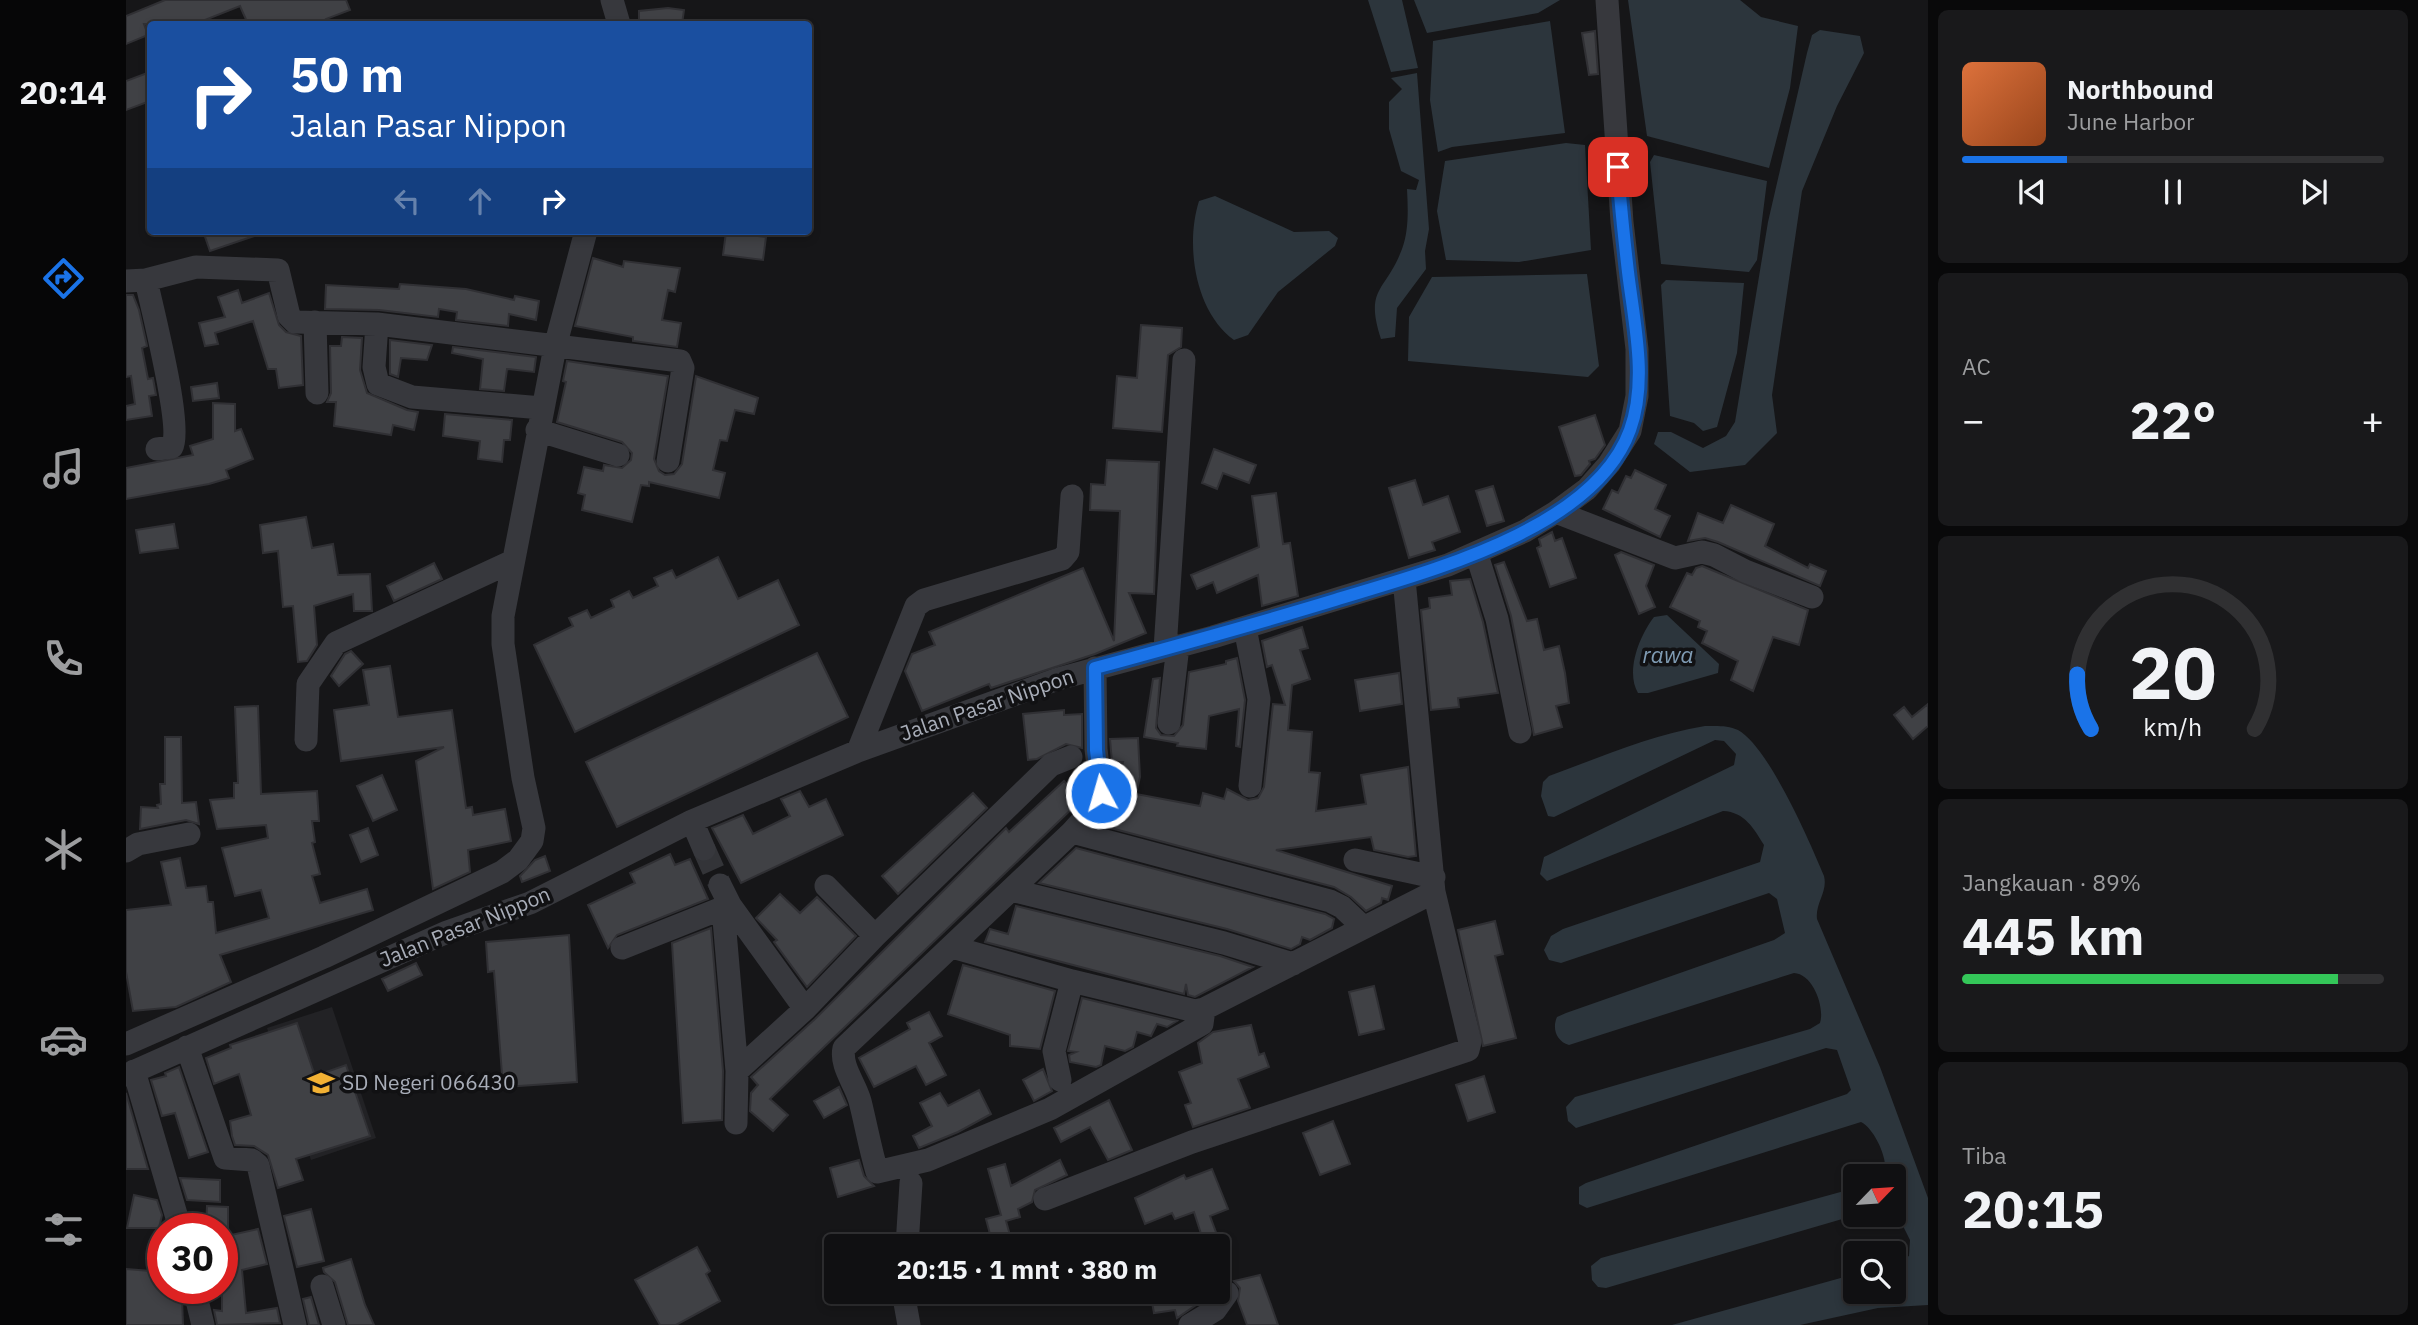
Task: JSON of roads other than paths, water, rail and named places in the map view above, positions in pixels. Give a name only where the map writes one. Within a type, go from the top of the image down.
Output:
[{"type":"street","points":[[612,0],[618,21]]},
{"type":"street","name":"Jalan Pasar Nippon","points":[[130,1073],[447,932],[530,903],[692,821],[858,751],[1095,668],[1245,628],[1477,555],[1556,512],[1587,489],[1609,464],[1630,431],[1637,396],[1637,349],[1622,222],[1607,0]]},
{"type":"street","points":[[126,1044],[324,957],[502,872],[527,849],[534,828],[523,778],[501,629],[555,347],[585,235]]},
{"type":"street","points":[[157,449],[172,447],[175,437],[167,382],[136,281],[196,267],[278,270],[292,320],[377,324],[680,361],[683,368],[668,461]]},
{"type":"street","points":[[315,322],[317,393]]},
{"type":"street","points":[[377,324],[373,367],[378,384],[412,397],[540,419],[618,455]]},
{"type":"street","points":[[1170,723],[1184,360]]},
{"type":"street","points":[[858,751],[916,606],[924,600],[1062,559],[1068,552],[1072,496]]},
{"type":"street","points":[[1556,512],[1666,555],[1679,558],[1702,552],[1714,555],[1812,597]]},
{"type":"street","points":[[1477,555],[1497,619],[1520,732]]},
{"type":"street","points":[[306,740],[308,684],[336,643],[513,561]]},
{"type":"street","points":[[1045,1199],[1192,1142],[1465,1053],[1470,1042],[1434,884],[1404,579]]},
{"type":"street","points":[[1245,628],[1259,699],[1250,786]]},
{"type":"street","points":[[1095,668],[1096,750],[1101,793],[1095,806],[1072,832],[844,1048],[843,1060],[860,1103],[865,1134],[877,1172],[881,1174],[928,1160],[1050,1109],[1202,1024],[1205,1009]]},
{"type":"street","points":[[737,1071],[804,1009],[874,936],[1051,765],[1071,757]]},
{"type":"street","points":[[692,821],[704,849]]},
{"type":"street","points":[[1072,832],[1330,901],[1342,907],[1362,926]]},
{"type":"street","points":[[126,851],[138,844],[189,834]]},
{"type":"street","points":[[1355,860],[1434,884]]},
{"type":"street","points":[[952,947],[1188,1010],[1205,1009],[1293,964],[1434,884]]},
{"type":"street","points":[[826,886],[874,936]]},
{"type":"street","points":[[1011,890],[1224,943],[1293,964]]},
{"type":"street","points":[[724,900],[804,1009]]},
{"type":"street","points":[[622,948],[724,900]]},
{"type":"street","points":[[724,900],[737,1071],[736,1122]]},
{"type":"street","points":[[1060,1080],[1054,1051],[1072,981]]},
{"type":"street","points":[[187,1048],[198,1071],[225,1158],[252,1160],[258,1165],[295,1325]]},
{"type":"street","points":[[130,1073],[175,1213]]},
{"type":"street","points":[[908,1234],[911,1183]]},
{"type":"street","points":[[322,1286],[334,1325]]},
{"type":"street","points":[[198,1304],[203,1325]]},
{"type":"street","points":[[906,1304],[909,1325]]},
{"type":"street","points":[[1189,1325],[1215,1310],[1219,1304]]},
{"type":"water","points":[[1368,0],[1402,0],[1418,68],[1391,72]]},
{"type":"water","points":[[1414,0],[1560,0],[1538,13],[1427,33]]},
{"type":"water","points":[[1628,0],[1740,0],[1761,17],[1798,26],[1790,88],[1769,168],[1647,136]]},
{"type":"water","points":[[1550,21],[1565,133],[1452,147],[1438,152],[1430,100],[1433,41]]},
{"type":"water","points":[[1820,30],[1860,36],[1864,53],[1837,106],[1802,191],[1772,395],[1777,433],[1745,465],[1690,472],[1654,444],[1658,432],[1671,432],[1703,448],[1726,436],[1735,422],[1768,222],[1807,53],[1812,35]]},
{"type":"water","points":[[1417,73],[1429,229],[1425,251],[1426,269],[1397,308],[1395,337],[1381,339],[1376,322],[1376,299],[1404,242],[1408,219],[1407,189],[1416,190],[1419,180],[1401,171],[1389,129],[1389,102],[1402,89],[1391,78]]},
{"type":"water","points":[[1566,143],[1585,145],[1591,250],[1519,262],[1446,260],[1437,211],[1445,161]]},
{"type":"water","points":[[1654,155],[1767,181],[1757,260],[1749,272],[1661,264],[1650,162]]},
{"type":"water","points":[[1215,196],[1294,232],[1329,231],[1338,238],[1335,246],[1278,292],[1248,335],[1234,340],[1210,313],[1202,295],[1194,257],[1193,237],[1199,201]]},
{"type":"water","points":[[1587,274],[1599,366],[1588,377],[1408,361],[1409,317],[1432,277]]},
{"type":"water","points":[[1666,280],[1744,283],[1737,353],[1717,427],[1703,431],[1694,423],[1670,416],[1661,285]]},
{"type":"water","name":"rawa","points":[[1667,615],[1719,664],[1718,673],[1648,693],[1638,693],[1633,674],[1639,643],[1654,617]]},
{"type":"water","points":[[1705,726],[1726,727],[1738,730],[1750,739],[1787,796],[1824,876],[1817,919],[1880,1067],[1928,1198],[1928,1305],[1878,1308],[1800,1325],[1672,1325],[1843,1277],[1843,1304],[1906,1304],[1906,1257],[1909,1256],[1910,1240],[1904,1227],[1906,1227],[1906,1164],[1885,1164],[1880,1146],[1871,1131],[1861,1122],[1587,1208],[1579,1204],[1579,1187],[1586,1183],[1847,1094],[1851,1090],[1837,1050],[1826,1048],[1576,1128],[1568,1121],[1566,1107],[1575,1097],[1810,1029],[1820,1023],[1821,1009],[1816,992],[1807,979],[1794,973],[1569,1045],[1556,1034],[1557,1017],[1566,1013],[1774,940],[1785,933],[1777,899],[1769,893],[1561,963],[1549,960],[1544,950],[1551,936],[1563,929],[1760,862],[1764,845],[1752,827],[1737,814],[1723,811],[1547,881],[1540,874],[1544,857],[1734,765],[1736,754],[1724,741],[1715,740],[1554,817],[1548,816],[1541,796],[1543,782],[1549,776],[1607,754]]},
{"type":"water","points":[[1843,1191],[1843,1219],[1606,1288],[1598,1287],[1592,1280],[1591,1266],[1601,1258]]},
{"type":"tunnel","points":[[704,849],[720,885]]},
{"type":"place","name":"SD Negeri 066430","points":[[321,1083]]}]
